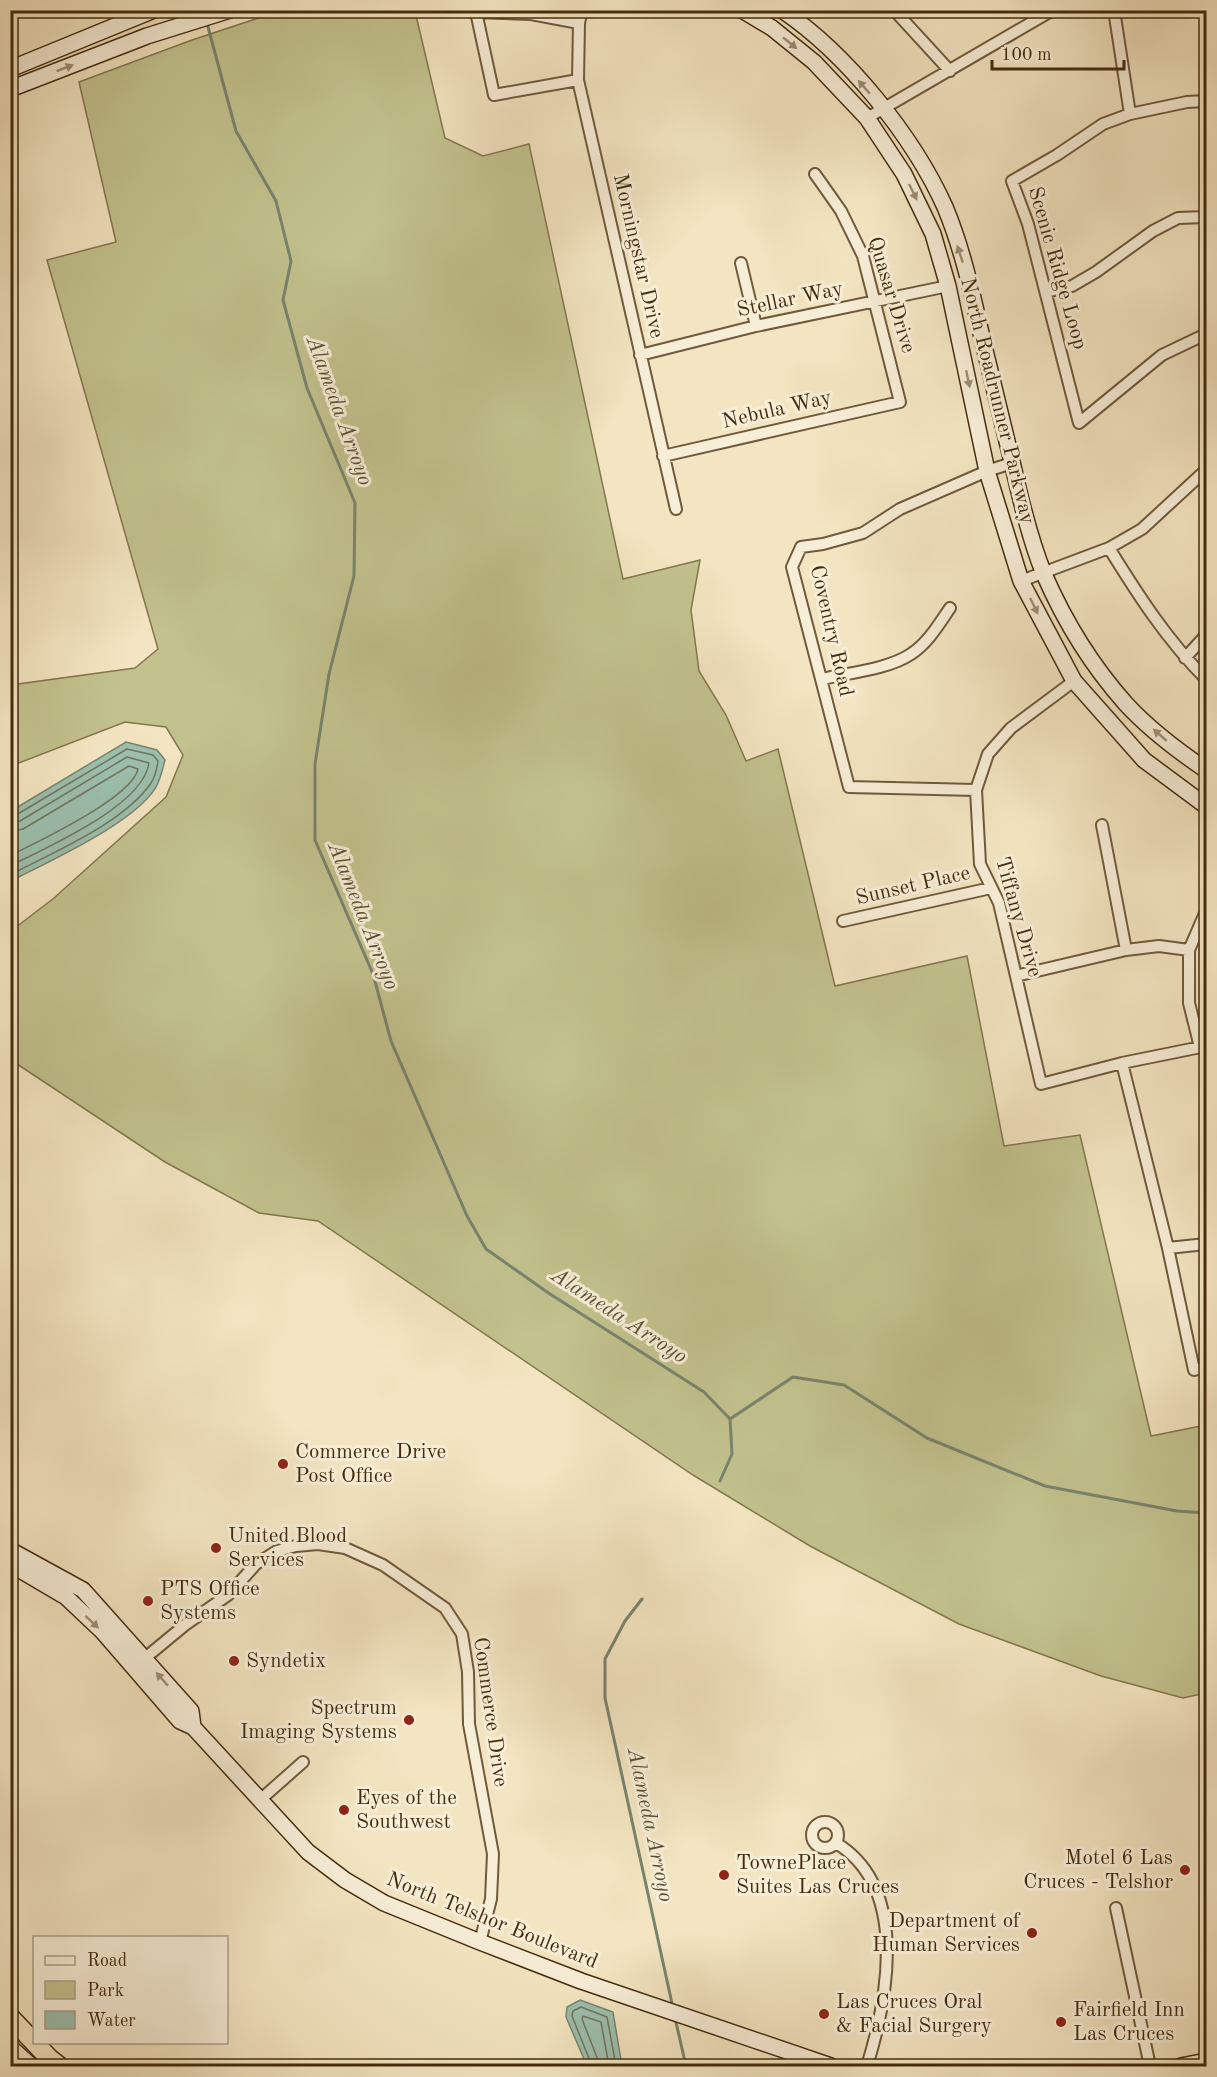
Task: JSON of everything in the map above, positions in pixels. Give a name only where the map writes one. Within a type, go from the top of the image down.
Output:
[{"type":"highway","points":[[10,2017],[33,2041]]},
{"type":"highway","points":[[36,2044],[59,2067]]},
{"type":"highway","points":[[10,2049],[29,2067]]},
{"type":"main road","points":[[10,69],[154,10]]},
{"type":"main road","points":[[10,89],[147,36],[230,10]]},
{"type":"main road","name":"North Roadrunner Parkway","points":[[742,10],[772,28],[814,62],[867,118],[904,174],[933,234],[948,286],[987,471],[1021,581],[1074,681],[1144,760],[1206,806]]},
{"type":"main road","name":"North Roadrunner Parkway","points":[[782,10],[836,54],[883,109],[925,166],[946,209],[968,278],[1024,513],[1044,573],[1063,613],[1096,666],[1126,704],[1160,736],[1206,770]]},
{"type":"main road","name":"North Telshor Boulevard","points":[[10,1550],[83,1590],[140,1663],[180,1720],[193,1727],[309,1852],[345,1880],[384,1903],[480,1942],[656,2007],[831,2067]]},
{"type":"main road","name":"North Telshor Boulevard","points":[[10,1564],[66,1597],[140,1663]]},
{"type":"main road","points":[[10,1576],[30,1581],[66,1597]]},
{"type":"main road","points":[[1181,2067],[1206,2061]]},
{"type":"street","name":"Morningstar Drive","points":[[582,10],[579,23],[578,80],[676,509]]},
{"type":"street","points":[[894,10],[950,71]]},
{"type":"street","points":[[867,118],[1053,10]]},
{"type":"street","points":[[1114,10],[1130,114]]},
{"type":"street","points":[[578,80],[494,95],[476,12],[531,14],[579,23]]},
{"type":"street","name":"Scenic Ridge Loop","points":[[1206,101],[1187,102],[1130,114],[1102,124],[1057,155],[1012,181],[1028,224],[1079,423],[1162,355],[1206,334]]},
{"type":"street","name":"Quasar Drive","points":[[815,174],[841,211],[863,256],[900,402]]},
{"type":"street","points":[[1046,292],[1072,285],[1096,272],[1153,231],[1178,219],[1206,217]]},
{"type":"street","points":[[741,263],[756,326]]},
{"type":"street","name":"Stellar Way","points":[[640,355],[756,326],[948,286]]},
{"type":"street","name":"Nebula Way","points":[[663,456],[900,402]]},
{"type":"street","name":"Coventry Road","points":[[976,790],[849,787],[792,567],[801,547],[823,544],[863,533],[900,509],[987,471],[1012,463]]},
{"type":"street","points":[[1021,581],[1109,548],[1142,529],[1206,470]]},
{"type":"street","points":[[1109,548],[1145,608],[1185,658],[1206,679]]},
{"type":"street","points":[[822,679],[886,664],[911,655],[927,640],[950,608]]},
{"type":"street","points":[[1185,658],[1206,635]]},
{"type":"street","name":"Tiffany Drive","points":[[1074,681],[1011,728],[988,754],[976,790],[980,864],[999,903],[1041,1084],[1122,1063]]},
{"type":"street","points":[[1102,825],[1126,950]]},
{"type":"street","name":"Sunset Place","points":[[843,921],[991,888]]},
{"type":"street","points":[[1206,911],[1189,950],[1189,1003],[1203,1046],[1122,1063],[1168,1248],[1194,1370],[1206,1367]]},
{"type":"street","points":[[1016,976],[1126,950],[1159,946],[1189,950]]},
{"type":"street","points":[[1168,1248],[1206,1244]]},
{"type":"street","name":"Commerce Drive","points":[[140,1663],[185,1625],[228,1595],[256,1564],[277,1551],[296,1546],[318,1544],[345,1548],[383,1565],[445,1608],[462,1634],[468,1672],[469,1724],[493,1854],[491,1899],[480,1942]]},
{"type":"street","points":[[260,1800],[303,1762]]},
{"type":"street","points":[[836,1843],[865,1868],[876,1889],[884,1921],[886,1977],[882,2008],[867,2067]]},
{"type":"street","points":[[1116,1908],[1150,2067]]},
{"type":"green space","points":[[283,10],[415,11],[445,138],[483,156],[529,144],[623,579],[700,560],[691,610],[699,671],[726,715],[746,761],[778,749],[835,986],[967,956],[1004,1146],[1080,1135],[1151,1436],[1206,1425],[1206,1693],[1183,1698],[1101,1676],[959,1624],[810,1546],[693,1475],[318,1221],[259,1213],[165,1162],[11,1060],[11,931],[54,898],[166,797],[183,755],[166,727],[125,722],[11,766],[11,685],[135,668],[158,649],[47,260],[116,242],[79,82],[192,40]]},
{"type":"water","points":[[126,742],[157,750],[165,760],[158,783],[149,797],[92,839],[11,881],[11,811]]},
{"type":"water","points":[[580,2000],[613,2012],[622,2066],[587,2066],[566,2017],[567,2007]]},
{"type":"waterway","name":"Alameda Arroyo","points":[[208,27],[236,131],[276,201],[291,261],[283,300],[307,388],[355,503],[354,576],[329,674],[315,764],[315,840],[373,974],[391,1041],[467,1216],[486,1249],[550,1294],[704,1392],[730,1419],[732,1454],[720,1481]]},
{"type":"waterway","points":[[730,1419],[793,1377],[844,1385],[927,1438],[1045,1486],[1177,1511],[1206,1513]]},
{"type":"waterway","name":"Alameda Arroyo","points":[[642,1599],[625,1621],[605,1659],[605,1698],[673,2008]]},
{"type":"waterway","name":"Alameda Arroyo","points":[[675,2018],[686,2066]]},
{"type":"place","name":"Commerce Drive Post Office","points":[[283,1464]]},
{"type":"place","name":"United Blood Services","points":[[216,1548]]},
{"type":"place","name":"PTS Office Systems","points":[[148,1601]]},
{"type":"place","name":"Syndetix","points":[[234,1661]]},
{"type":"place","name":"Spectrum Imaging Systems","points":[[409,1720]]},
{"type":"place","name":"Eyes of the Southwest","points":[[344,1810]]},
{"type":"place","name":"Motel 6 Las Cruces - Telshor","points":[[1185,1870]]},
{"type":"place","name":"TownePlace Suites Las Cruces","points":[[724,1875]]},
{"type":"place","name":"Department of Human Services","points":[[1032,1933]]},
{"type":"place","name":"Las Cruces Oral & Facial Surgery","points":[[824,2014]]},
{"type":"place","name":"Fairfield Inn Las Cruces","points":[[1061,2022]]}]
